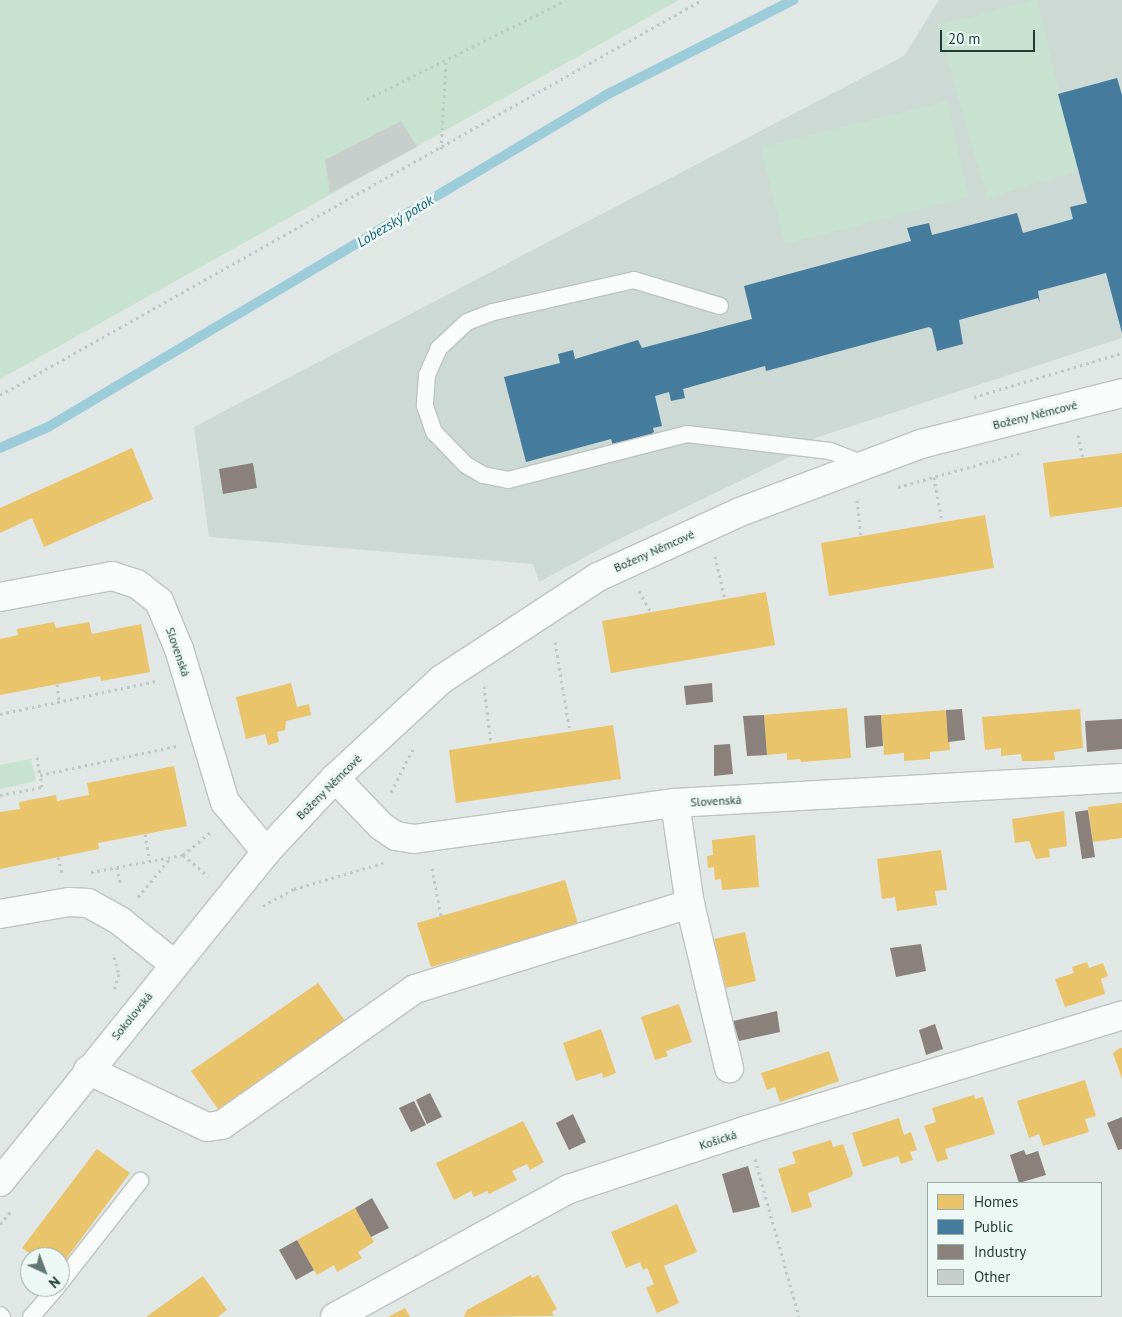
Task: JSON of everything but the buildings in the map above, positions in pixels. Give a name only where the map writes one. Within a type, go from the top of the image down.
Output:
[{"type":"street","name":"Boženy Němcové","points":[[266,852],[335,778],[442,679],[598,577],[740,512],[921,444],[1122,393]]},
{"type":"street","name":"Slovenská","points":[[0,597],[112,576],[136,584],[159,602],[179,649],[225,802],[266,852]]},
{"type":"street","name":"Slovenská","points":[[335,778],[380,826],[396,836],[414,839],[675,803],[1122,778]]},
{"type":"street","points":[[675,803],[690,904],[729,1068]]},
{"type":"street","name":"Sokolovská","points":[[0,1182],[88,1070],[266,852]]},
{"type":"street","points":[[0,914],[68,902],[88,903],[120,921],[174,964]]},
{"type":"street","points":[[88,1070],[207,1127],[222,1125],[415,989],[690,904]]},
{"type":"street","name":"Košická","points":[[335,1317],[569,1189],[747,1130],[1122,1015]]},
{"type":"lane","points":[[720,306],[634,280],[493,312],[467,322],[438,348],[427,375],[425,406],[434,432],[466,465],[483,475],[508,480],[687,434],[830,450],[866,465]]},
{"type":"lane","points":[[70,1270],[140,1181]]},
{"type":"lane","points":[[31,1317],[48,1297]]},
{"type":"path","points":[[367,99],[446,62],[566,0]]},
{"type":"path","points":[[0,395],[441,149],[702,0]]},
{"type":"path","points":[[441,149],[446,62]]},
{"type":"path","points":[[1069,439],[1087,434]]},
{"type":"path","points":[[1078,436],[1083,458]]},
{"type":"path","points":[[891,490],[1024,452]]},
{"type":"path","points":[[934,477],[942,522]]},
{"type":"path","points":[[848,503],[865,497]]},
{"type":"path","points":[[857,500],[861,536]]},
{"type":"path","points":[[706,560],[724,552]]},
{"type":"path","points":[[715,556],[725,600]]},
{"type":"path","points":[[631,595],[648,586]]},
{"type":"path","points":[[639,590],[652,613]]},
{"type":"path","points":[[546,642],[554,637],[570,732]]},
{"type":"path","points":[[0,714],[163,680]]},
{"type":"path","points":[[477,688],[484,683],[491,743]]},
{"type":"path","points":[[57,684],[59,702]]},
{"type":"path","points":[[40,774],[185,744]]},
{"type":"path","points":[[390,801],[395,780],[415,746]]},
{"type":"path","points":[[0,795],[42,787],[37,757]]},
{"type":"path","points":[[81,874],[183,855],[211,832],[213,822]]},
{"type":"path","points":[[145,834],[150,861]]},
{"type":"path","points":[[58,857],[63,878]]},
{"type":"path","points":[[259,909],[294,889],[385,863]]},
{"type":"path","points":[[431,865],[441,916]]},
{"type":"path","points":[[109,950],[119,974],[114,992]]},
{"type":"path","points":[[747,1130],[798,1317]]},
{"type":"path","points":[[0,1224],[12,1210]]},
{"type":"shaded area","points":[[939,0],[1122,0],[1122,338],[815,438],[796,454],[613,542],[539,582],[533,564],[209,537],[194,427],[904,56]]},
{"type":"green space","points":[[0,0],[679,0],[0,379]]},
{"type":"green space","points":[[1037,0],[1078,171],[987,198],[938,26]]},
{"type":"green space","points":[[947,101],[969,197],[785,244],[761,147]]},
{"type":"green space","points":[[31,759],[36,781],[0,789],[0,765]]},
{"type":"waterway","name":"Lobezský potok","points":[[0,448],[48,427],[608,94],[793,0]]}]
